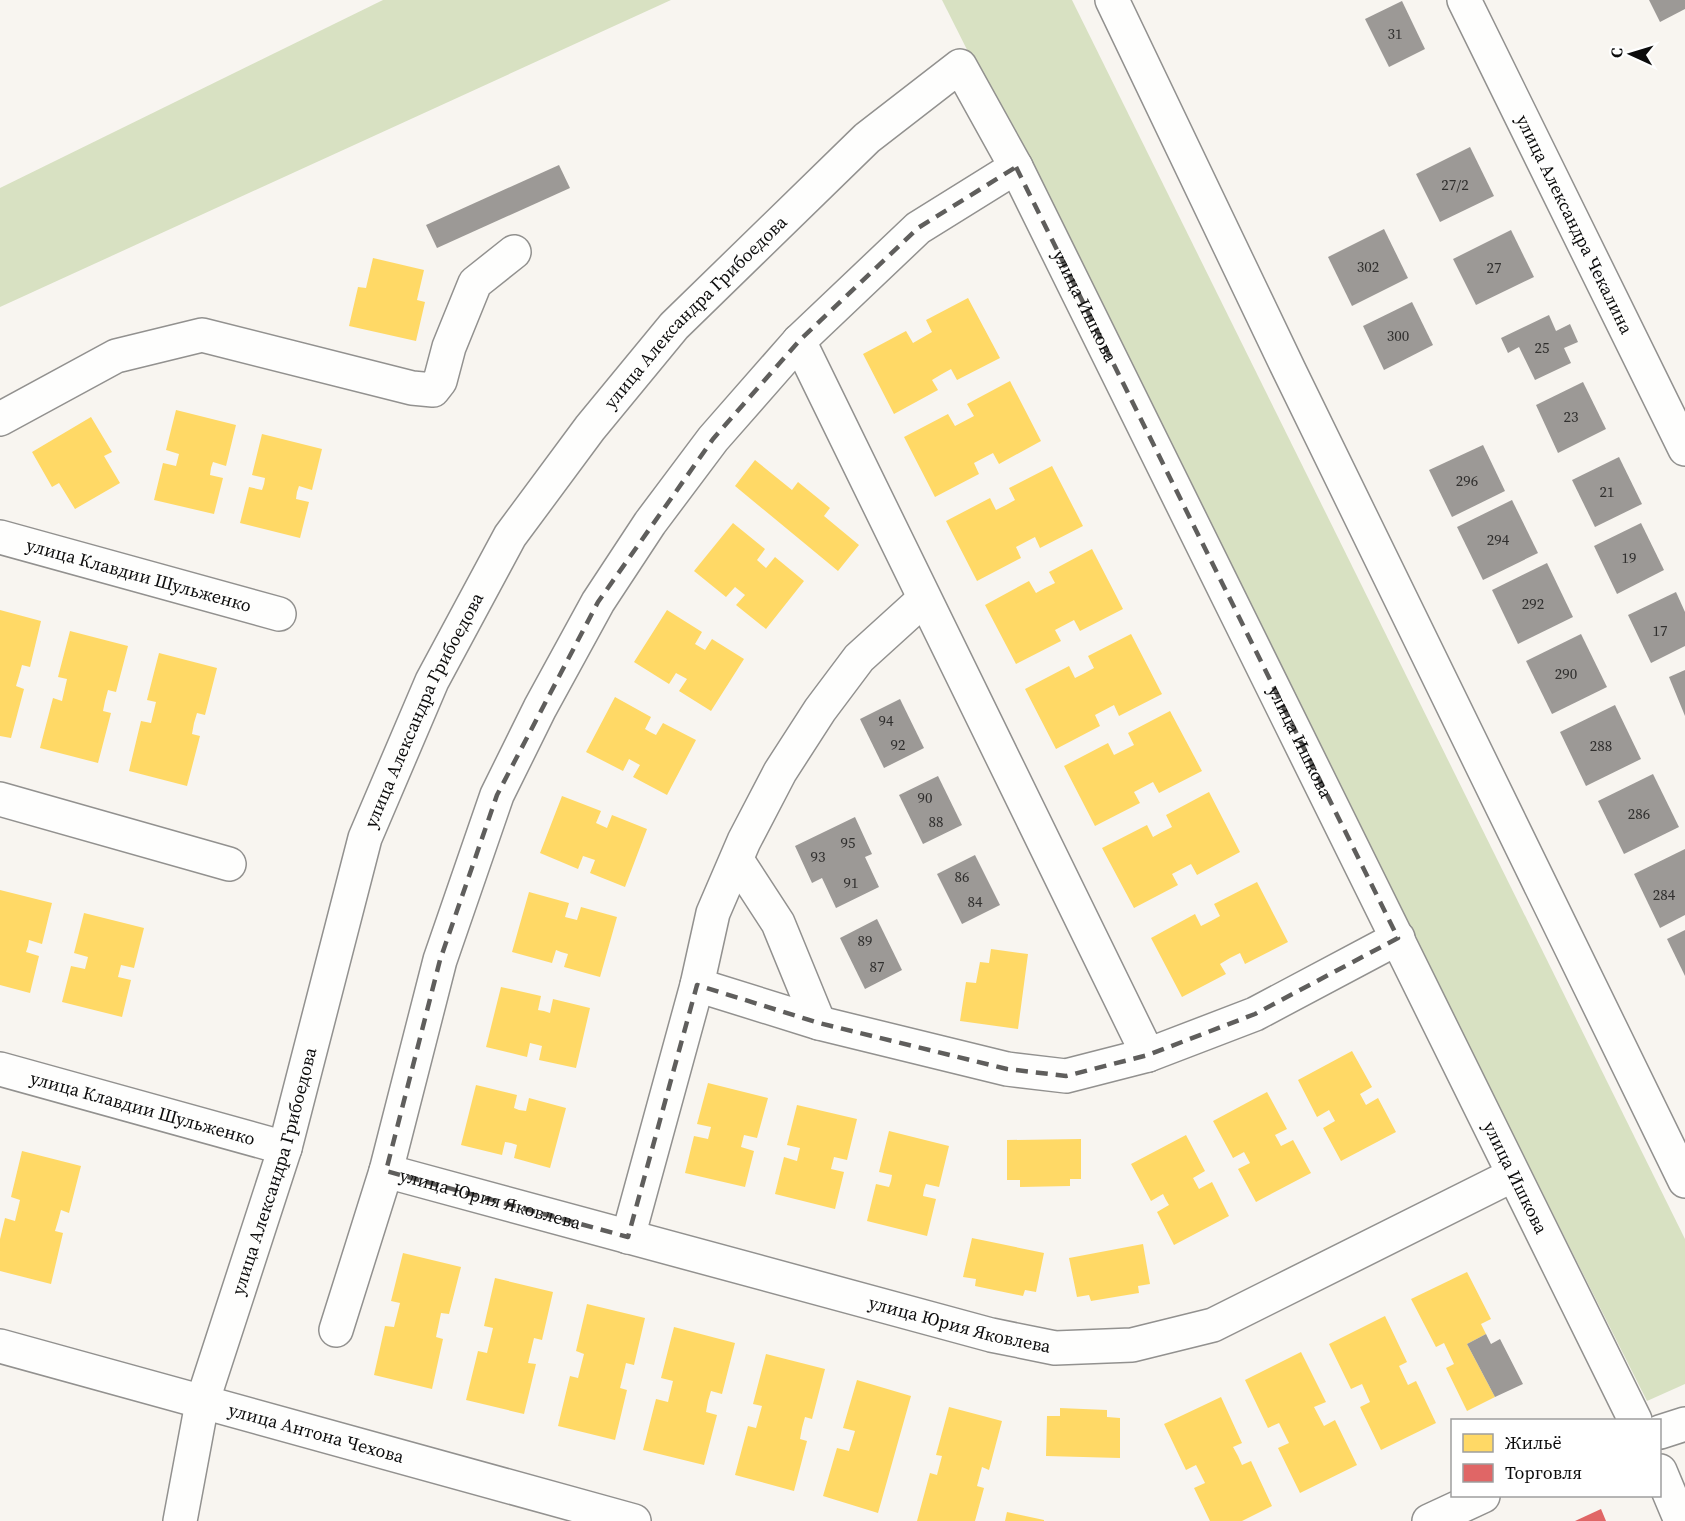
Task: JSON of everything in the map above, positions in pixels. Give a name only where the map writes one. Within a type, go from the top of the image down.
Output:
[{"type":"street","points":[[1112,0],[1288,370],[1685,1181]]},
{"type":"street","name":"улица Александра Чекалина","points":[[1464,0],[1685,449]]},
{"type":"street","name":"улица Ишкова","points":[[960,66],[1016,167],[1635,1419]]},
{"type":"street","name":"улица Александра Грибоедова","points":[[180,1521],[202,1402],[285,1148],[365,838],[432,681],[510,536],[590,428],[674,326],[867,138],[960,66]]},
{"type":"street","points":[[336,1330],[386,1172],[440,960],[497,795],[540,708],[598,602],[650,523],[713,439],[799,341],[918,228],[1016,167]]},
{"type":"street","points":[[0,419],[116,356],[202,335],[412,388],[433,390],[440,381],[449,347],[475,283],[514,252]]},
{"type":"street","points":[[799,341],[1148,1055]]},
{"type":"street","name":"улица Клавдии Шульженко","points":[[0,537],[279,614]]},
{"type":"street","points":[[628,1237],[697,985],[712,913],[744,840],[780,771],[858,658],[924,599]]},
{"type":"street","points":[[0,799],[229,864]]},
{"type":"street","points":[[737,860],[778,923],[819,1023]]},
{"type":"street","points":[[697,985],[819,1023],[1007,1069],[1066,1076],[1148,1055],[1255,1014],[1398,938]]},
{"type":"street","name":"улица Клавдии Шульженко","points":[[0,1069],[285,1148]]},
{"type":"street","name":"улица Юрия Яковлева","points":[[386,1172],[990,1335],[1055,1348],[1132,1345],[1213,1325],[1513,1175]]},
{"type":"street","name":"улица Антона Чехова","points":[[0,1346],[634,1521]]},
{"type":"street","points":[[1661,1431],[1685,1424]]},
{"type":"street","points":[[1661,1476],[1681,1521]]},
{"type":"street","points":[[1429,1521],[1481,1497]]},
{"type":"highlighted area","points":[[1016,167],[1398,938],[1255,1014],[1148,1055],[1066,1076],[1007,1069],[819,1023],[697,985],[628,1237],[386,1171],[440,960],[497,795],[598,602],[713,439],[799,341],[918,228]]},
{"type":"green space","points":[[383,0],[671,0],[0,307],[0,188]]},
{"type":"green space","points":[[942,0],[1072,0],[1685,1239],[1685,1384],[1647,1401]]},
{"type":"building: Жильё","points":[[373,258],[424,270],[417,300],[425,302],[416,341],[349,326],[358,287],[366,288]]},
{"type":"building: Жильё","points":[[968,298],[1000,358],[957,380],[951,369],[932,380],[938,390],[894,414],[863,354],[906,331],[913,343],[932,332],[926,320]]},
{"type":"building: Жильё","points":[[1010,381],[1041,441],[999,464],[993,453],[974,463],[979,474],[935,497],[904,437],[948,414],[955,426],[974,416],[967,404]]},
{"type":"building: Жильё","points":[[176,410],[236,425],[226,466],[213,462],[211,468],[210,475],[223,478],[214,514],[154,500],[163,463],[176,466],[179,454],[166,450]]},
{"type":"building: Жильё","points":[[91,417],[112,452],[104,456],[120,483],[75,509],[59,483],[52,487],[32,452]]},
{"type":"building: Жильё","points":[[262,434],[322,449],[312,490],[299,486],[297,492],[296,499],[309,502],[300,538],[240,523],[249,487],[262,490],[264,484],[265,478],[252,475]]},
{"type":"building: Жильё","points":[[755,460],[792,490],[798,482],[830,508],[824,516],[859,545],[838,571],[735,486]]},
{"type":"building: Жильё","points":[[1052,466],[1083,526],[1040,548],[1035,537],[1016,547],[1021,558],[977,581],[946,521],[990,498],[996,510],[1006,505],[1015,500],[1009,488]]},
{"type":"building: Жильё","points":[[733,523],[765,549],[757,560],[766,568],[775,557],[804,581],[766,629],[736,605],[745,595],[735,587],[726,597],[694,571]]},
{"type":"building: Жильё","points":[[1092,549],[1123,609],[1080,631],[1074,620],[1055,630],[1061,641],[1016,664],[985,605],[1029,581],[1036,593],[1055,583],[1049,572]]},
{"type":"building: Жильё","points":[[0,610],[41,621],[30,667],[22,665],[16,686],[24,689],[11,738],[0,736]]},
{"type":"building: Жильё","points":[[667,610],[702,632],[695,644],[705,650],[712,639],[744,659],[711,711],[679,691],[687,679],[676,673],[669,684],[634,662]]},
{"type":"building: Жильё","points":[[70,631],[128,646],[116,692],[108,690],[105,701],[103,711],[111,713],[98,763],[40,748],[53,698],[62,701],[67,679],[58,677]]},
{"type":"building: Жильё","points":[[1131,634],[1162,694],[1119,716],[1114,705],[1095,715],[1100,726],[1056,749],[1025,689],[1069,666],[1075,678],[1085,673],[1094,668],[1088,656]]},
{"type":"building: Жильё","points":[[159,653],[217,668],[205,715],[197,713],[194,723],[192,734],[200,736],[187,786],[129,771],[141,721],[151,723],[156,702],[147,700]]},
{"type":"building: Жильё","points":[[615,697],[651,717],[645,729],[650,732],[656,735],[663,723],[696,740],[667,795],[633,777],[640,765],[629,759],[623,771],[586,752]]},
{"type":"building: Жильё","points":[[1170,711],[1202,771],[1159,793],[1153,782],[1134,792],[1140,803],[1095,826],[1064,766],[1108,743],[1114,755],[1134,745],[1128,733]]},
{"type":"building: Жильё","points":[[1209,792],[1240,852],[1197,875],[1191,864],[1172,874],[1178,885],[1134,908],[1102,848],[1147,825],[1153,837],[1172,827],[1166,815]]},
{"type":"building: Жильё","points":[[562,796],[601,811],[596,823],[607,828],[612,815],[647,829],[625,887],[590,873],[595,860],[583,856],[578,869],[540,853]]},
{"type":"building: Жильё","points":[[1257,882],[1288,942],[1245,964],[1240,953],[1230,958],[1220,964],[1226,974],[1182,997],[1151,938],[1195,914],[1201,926],[1211,921],[1220,916],[1214,904]]},
{"type":"building: Жильё","points":[[0,890],[52,903],[42,944],[29,940],[26,952],[39,956],[30,993],[0,985]]},
{"type":"building: Жильё","points":[[529,892],[569,903],[565,917],[577,920],[581,907],[617,917],[600,977],[564,967],[568,954],[556,950],[552,963],[512,952]]},
{"type":"building: Жильё","points":[[84,913],[144,928],[134,968],[121,965],[118,977],[131,980],[122,1017],[62,1002],[71,966],[85,969],[88,957],[74,953]]},
{"type":"building: Жильё","points":[[991,949],[1028,954],[1018,1029],[960,1021],[966,982],[976,983],[980,962],[989,963]]},
{"type":"building: Жильё","points":[[501,987],[541,996],[538,1010],[550,1013],[553,999],[590,1008],[576,1068],[539,1060],[542,1046],[530,1043],[527,1057],[486,1047]]},
{"type":"building: Жильё","points":[[1352,1051],[1372,1087],[1360,1094],[1366,1105],[1378,1098],[1396,1132],[1341,1161],[1323,1128],[1335,1121],[1329,1110],[1317,1117],[1298,1080]]},
{"type":"building: Жильё","points":[[708,1083],[768,1098],[757,1138],[744,1135],[741,1147],[754,1151],[745,1187],[685,1173],[694,1136],[708,1139],[711,1127],[697,1124]]},
{"type":"building: Жильё","points":[[476,1085],[517,1095],[514,1108],[519,1110],[526,1111],[529,1098],[566,1108],[550,1168],[514,1158],[517,1145],[511,1143],[505,1142],[502,1155],[461,1145]]},
{"type":"building: Жильё","points":[[1267,1092],[1287,1129],[1275,1135],[1281,1146],[1293,1140],[1311,1173],[1256,1202],[1238,1169],[1250,1163],[1244,1152],[1233,1158],[1213,1121]]},
{"type":"building: Жильё","points":[[797,1105],[857,1119],[847,1160],[834,1157],[831,1169],[844,1172],[835,1209],[775,1194],[784,1157],[797,1161],[800,1148],[787,1145]]},
{"type":"building: Жильё","points":[[889,1131],[949,1146],[939,1187],[926,1184],[924,1190],[923,1196],[936,1199],[927,1236],[867,1221],[876,1184],[889,1187],[891,1181],[892,1175],[879,1172]]},
{"type":"building: Жильё","points":[[1186,1135],[1205,1171],[1193,1178],[1199,1189],[1212,1182],[1229,1216],[1174,1245],[1157,1212],[1169,1205],[1163,1194],[1151,1201],[1131,1164]]},
{"type":"building: Жильё","points":[[1081,1139],[1081,1179],[1070,1179],[1070,1186],[1020,1187],[1020,1180],[1007,1180],[1007,1140]]},
{"type":"building: Жильё","points":[[22,1151],[81,1166],[69,1213],[61,1210],[55,1231],[63,1233],[51,1284],[0,1271],[0,1239],[5,1218],[15,1221],[20,1200],[11,1197]]},
{"type":"building: Жильё","points":[[972,1238],[1044,1253],[1036,1292],[1025,1290],[1023,1296],[975,1286],[976,1279],[963,1277]]},
{"type":"building: Жильё","points":[[1143,1244],[1150,1284],[1138,1286],[1139,1293],[1091,1301],[1089,1295],[1077,1297],[1069,1258]]},
{"type":"building: Жильё","points":[[403,1253],[461,1267],[449,1314],[441,1313],[436,1337],[443,1339],[432,1389],[374,1375],[385,1326],[394,1327],[400,1303],[391,1301]]},
{"type":"building: Жильё","points":[[1467,1272],[1491,1319],[1481,1324],[1486,1334],[1467,1344],[1495,1397],[1467,1411],[1446,1368],[1454,1364],[1444,1343],[1436,1347],[1411,1299]]},
{"type":"building: Жильё","points":[[495,1278],[553,1292],[542,1340],[534,1338],[528,1363],[536,1364],[524,1414],[466,1400],[478,1351],[487,1353],[493,1328],[484,1326]]},
{"type":"building: Жильё","points":[[587,1304],[645,1318],[634,1365],[626,1363],[620,1388],[627,1390],[615,1440],[558,1426],[570,1376],[578,1378],[584,1354],[576,1351]]},
{"type":"building: Жильё","points":[[1385,1316],[1407,1362],[1399,1366],[1408,1385],[1416,1381],[1436,1423],[1381,1450],[1360,1407],[1370,1402],[1362,1384],[1351,1389],[1329,1344]]},
{"type":"building: Жильё","points":[[674,1327],[735,1343],[722,1394],[711,1391],[708,1401],[706,1412],[717,1415],[704,1465],[643,1450],[656,1399],[668,1402],[673,1381],[661,1378]]},
{"type":"building: Жильё","points":[[1301,1352],[1326,1402],[1314,1407],[1324,1426],[1335,1420],[1357,1465],[1300,1493],[1278,1448],[1289,1443],[1279,1423],[1268,1428],[1245,1380]]},
{"type":"building: Жильё","points":[[766,1354],[825,1369],[812,1419],[805,1417],[802,1428],[800,1439],[807,1441],[794,1491],[735,1475],[748,1426],[756,1428],[762,1406],[753,1404]]},
{"type":"building: Жильё","points":[[857,1380],[911,1396],[878,1513],[823,1496],[837,1448],[849,1451],[855,1431],[843,1428]]},
{"type":"building: Жильё","points":[[1221,1397],[1242,1443],[1233,1447],[1242,1465],[1251,1461],[1272,1506],[1242,1521],[1210,1521],[1194,1488],[1205,1483],[1196,1465],[1186,1470],[1164,1424]]},
{"type":"building: Жильё","points":[[949,1407],[1002,1421],[989,1470],[982,1467],[977,1486],[984,1488],[975,1521],[917,1521],[930,1473],[937,1475],[942,1456],[936,1455]]},
{"type":"building: Жильё","points":[[1060,1408],[1107,1410],[1107,1417],[1120,1418],[1120,1458],[1046,1456],[1047,1416],[1060,1416]]},
{"type":"building: Жильё","points":[[1007,1512],[1044,1520],[1044,1521],[1005,1521]]},
{"type":"building: Торговля","points":[[1601,1509],[1606,1521],[1575,1521]]},
{"type":"building: Прочее","points":[[1649,0],[1685,0],[1685,9],[1660,22]]},
{"type":"building: Прочее","points":[[1402,1],[1425,49],[1389,67],[1365,19]]},
{"type":"building: Прочее","points":[[1470,147],[1494,196],[1440,222],[1416,174]]},
{"type":"building: Прочее","points":[[559,165],[570,188],[437,248],[426,225]]},
{"type":"building: Прочее","points":[[1384,229],[1408,278],[1352,306],[1328,257]]},
{"type":"building: Прочее","points":[[1511,230],[1534,277],[1476,305],[1453,259]]},
{"type":"building: Прочее","points":[[1412,302],[1433,345],[1384,370],[1363,326]]},
{"type":"building: Прочее","points":[[1549,315],[1556,331],[1570,324],[1578,342],[1564,348],[1571,363],[1535,380],[1519,347],[1508,353],[1501,338]]},
{"type":"building: Прочее","points":[[1583,382],[1606,429],[1558,453],[1536,405]]},
{"type":"building: Прочее","points":[[1483,445],[1505,491],[1452,517],[1429,470]]},
{"type":"building: Прочее","points":[[1619,457],[1642,504],[1595,527],[1572,480]]},
{"type":"building: Прочее","points":[[1512,500],[1538,553],[1483,580],[1457,527]]},
{"type":"building: Прочее","points":[[1641,523],[1664,570],[1617,594],[1594,546]]},
{"type":"building: Прочее","points":[[1547,563],[1573,617],[1518,644],[1492,590]]},
{"type":"building: Прочее","points":[[1676,592],[1685,612],[1685,646],[1651,663],[1628,615]]},
{"type":"building: Прочее","points":[[1581,634],[1607,687],[1552,714],[1526,661]]},
{"type":"building: Прочее","points":[[1685,670],[1685,716],[1669,677]]},
{"type":"building: Прочее","points":[[900,699],[924,748],[884,768],[860,719]]},
{"type":"building: Прочее","points":[[1615,705],[1641,759],[1586,786],[1560,732]]},
{"type":"building: Прочее","points":[[1653,774],[1679,827],[1624,854],[1598,801]]},
{"type":"building: Прочее","points":[[938,776],[962,825],[923,844],[899,795]]},
{"type":"building: Прочее","points":[[855,817],[872,854],[865,857],[879,887],[836,908],[822,878],[812,883],[795,846]]},
{"type":"building: Прочее","points":[[1685,849],[1685,915],[1660,928],[1634,874]]},
{"type":"building: Прочее","points":[[975,855],[1000,905],[962,924],[937,874]]},
{"type":"building: Прочее","points":[[877,919],[902,970],[865,989],[840,938]]},
{"type":"building: Прочее","points":[[1685,930],[1685,976],[1667,939]]},
{"type":"building: Прочее","points":[[1486,1334],[1491,1344],[1500,1339],[1523,1384],[1495,1397],[1467,1344]]}]
